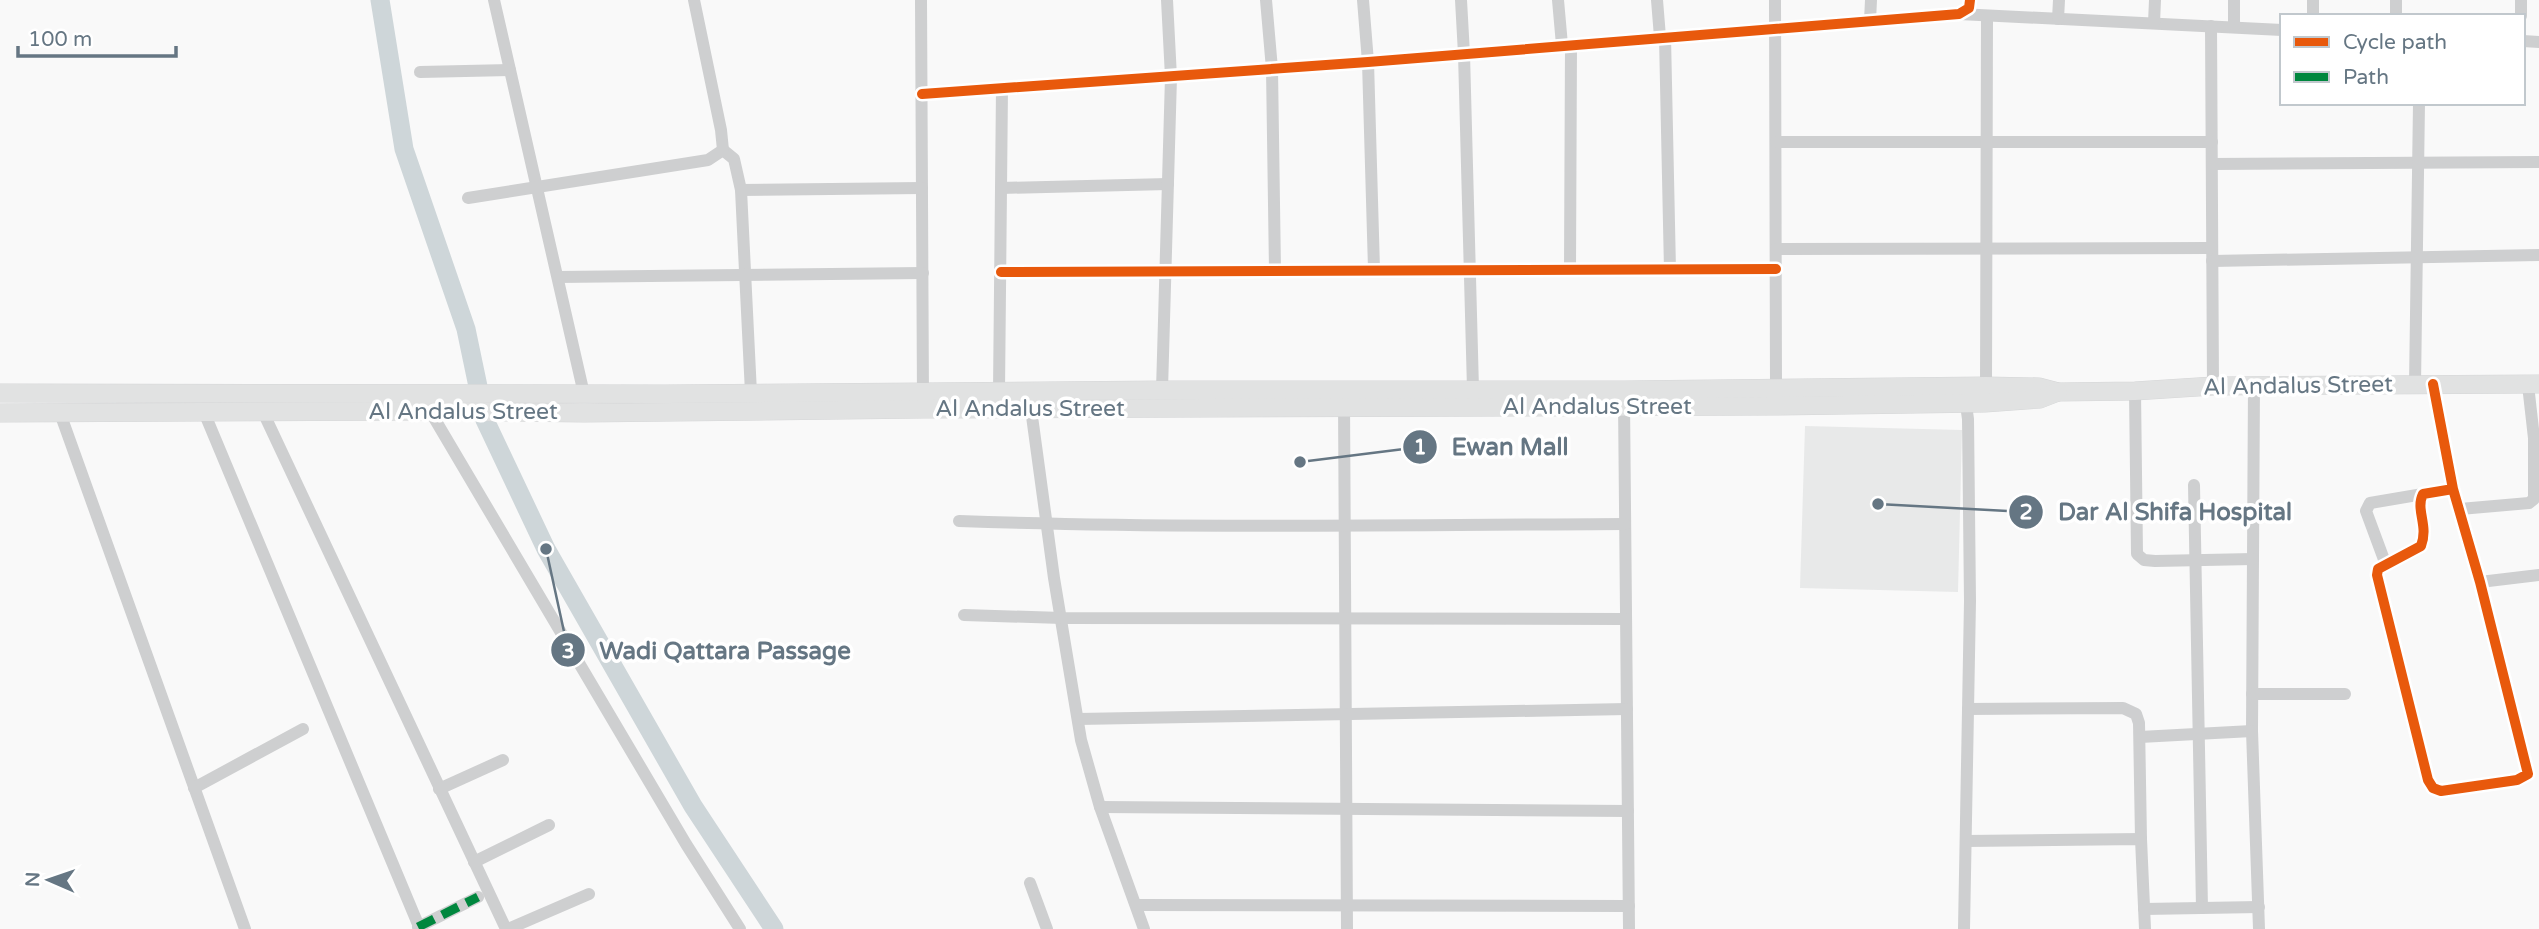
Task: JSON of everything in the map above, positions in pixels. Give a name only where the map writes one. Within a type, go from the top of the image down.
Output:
[{"type":"main road","name":"Al Andalus Street","points":[[495,402],[584,394],[751,393],[923,400],[1031,409],[1344,399],[1964,394],[1986,386],[2039,387],[2058,392],[2255,385],[2534,384]]},
{"type":"main road","name":"Al Andalus Street","points":[[0,393],[495,402],[644,412],[923,400],[999,391],[1163,390],[1344,399],[1473,389],[1624,398],[1776,388],[2040,399],[2058,392]]},
{"type":"main road","name":"Al Andalus Street","points":[[0,412],[430,411],[459,402]]},
{"type":"street","points":[[494,0],[584,394]]},
{"type":"street","points":[[694,0],[723,150],[734,159],[741,190],[751,393]]},
{"type":"street","points":[[921,0],[923,400]]},
{"type":"street","points":[[1163,390],[1171,77],[1167,0]]},
{"type":"street","points":[[1266,0],[1272,69],[1275,271]]},
{"type":"street","points":[[1363,0],[1368,61],[1374,269]]},
{"type":"street","points":[[1461,0],[1473,389]]},
{"type":"street","points":[[1558,0],[1566,45],[1570,270]]},
{"type":"street","points":[[1657,0],[1662,37],[1670,270]]},
{"type":"street","points":[[1775,0],[1776,388]]},
{"type":"street","points":[[1870,21],[1871,0]]},
{"type":"street","points":[[1959,14],[1969,8],[1970,0]]},
{"type":"street","points":[[2058,19],[2059,0]]},
{"type":"street","points":[[2154,0],[2154,23]]},
{"type":"street","points":[[2234,0],[2234,27]]},
{"type":"street","points":[[922,94],[1171,77],[1959,14],[2280,30]]},
{"type":"street","points":[[1986,386],[1987,16]]},
{"type":"street","points":[[2211,26],[2213,386]]},
{"type":"street","points":[[420,72],[510,70]]},
{"type":"street","points":[[999,391],[1002,88]]},
{"type":"street","points":[[2414,384],[2418,105]]},
{"type":"street","points":[[1776,142],[2212,142]]},
{"type":"street","points":[[468,198],[708,160],[723,150]]},
{"type":"street","points":[[2212,164],[2539,162]]},
{"type":"street","points":[[1001,188],[1168,184]]},
{"type":"street","points":[[741,190],[922,188]]},
{"type":"street","points":[[1776,249],[1986,248],[2212,255],[2416,257],[2539,255]]},
{"type":"street","points":[[1001,272],[1776,269]]},
{"type":"street","points":[[558,277],[923,273]]},
{"type":"street","points":[[2423,494],[2420,507],[2425,523],[2421,545],[2378,569],[2377,575],[2428,780],[2433,788],[2441,791],[2516,780],[2533,773],[2453,489],[2434,384]]},
{"type":"street","points":[[2460,509],[2529,503],[2534,499],[2534,384]]},
{"type":"street","points":[[2255,385],[2252,731],[2259,929]]},
{"type":"street","points":[[2135,391],[2137,554],[2144,560],[2196,562],[2253,559]]},
{"type":"street","points":[[1964,394],[1970,601],[1964,929]]},
{"type":"street","points":[[1624,398],[1629,929]]},
{"type":"street","points":[[1344,399],[1348,929]]},
{"type":"street","points":[[1031,409],[1078,719],[1100,807],[1144,929]]},
{"type":"street","points":[[430,411],[686,844],[740,929]]},
{"type":"street","points":[[204,412],[419,928],[478,897]]},
{"type":"street","points":[[262,412],[507,929],[589,894]]},
{"type":"street","points":[[60,413],[244,929]]},
{"type":"street","points":[[2194,485],[2202,908]]},
{"type":"street","points":[[2386,565],[2366,512],[2370,503],[2453,489]]},
{"type":"street","points":[[959,521],[1344,526],[1625,524]]},
{"type":"street","points":[[2480,582],[2539,575]]},
{"type":"street","points":[[964,615],[1062,618],[1626,619]]},
{"type":"street","points":[[2252,694],[2345,694]]},
{"type":"street","points":[[1968,709],[2123,708],[2136,714],[2140,737],[2144,929]]},
{"type":"street","points":[[1078,719],[1627,709]]},
{"type":"street","points":[[194,788],[303,729]]},
{"type":"street","points":[[2140,737],[2252,731]]},
{"type":"street","points":[[439,789],[503,760]]},
{"type":"street","points":[[1100,807],[1628,811]]},
{"type":"street","points":[[474,862],[549,825]]},
{"type":"street","points":[[1966,841],[2141,839]]},
{"type":"street","points":[[1030,883],[1047,929]]},
{"type":"street","points":[[1136,905],[1629,906]]},
{"type":"street","points":[[2144,909],[2259,907]]},
{"type":"shaded area","points":[[1805,426],[1962,430],[1958,592],[1800,588]]},
{"type":"waterway","points":[[380,0],[404,149],[466,329],[485,420],[546,549],[693,806],[774,929]]},
{"type":"marked path","points":[[418,927],[478,897]]},
{"type":"cycle path","points":[[922,94],[1368,62],[1959,14],[1969,8],[1970,0]]},
{"type":"cycle path","points":[[1001,272],[1776,269]]},
{"type":"cycle path","points":[[2433,384],[2453,489],[2480,582],[2528,774],[2517,780],[2441,791],[2433,788],[2428,780],[2377,575],[2378,569],[2421,546],[2424,531],[2420,506],[2423,494],[2453,489]]},
{"type":"place","name":"Ewan Mall","points":[[1300,462]]},
{"type":"place","name":"Dar Al Shifa Hospital","points":[[1878,504]]},
{"type":"place","name":"Wadi Qattara Passage","points":[[546,549]]}]
